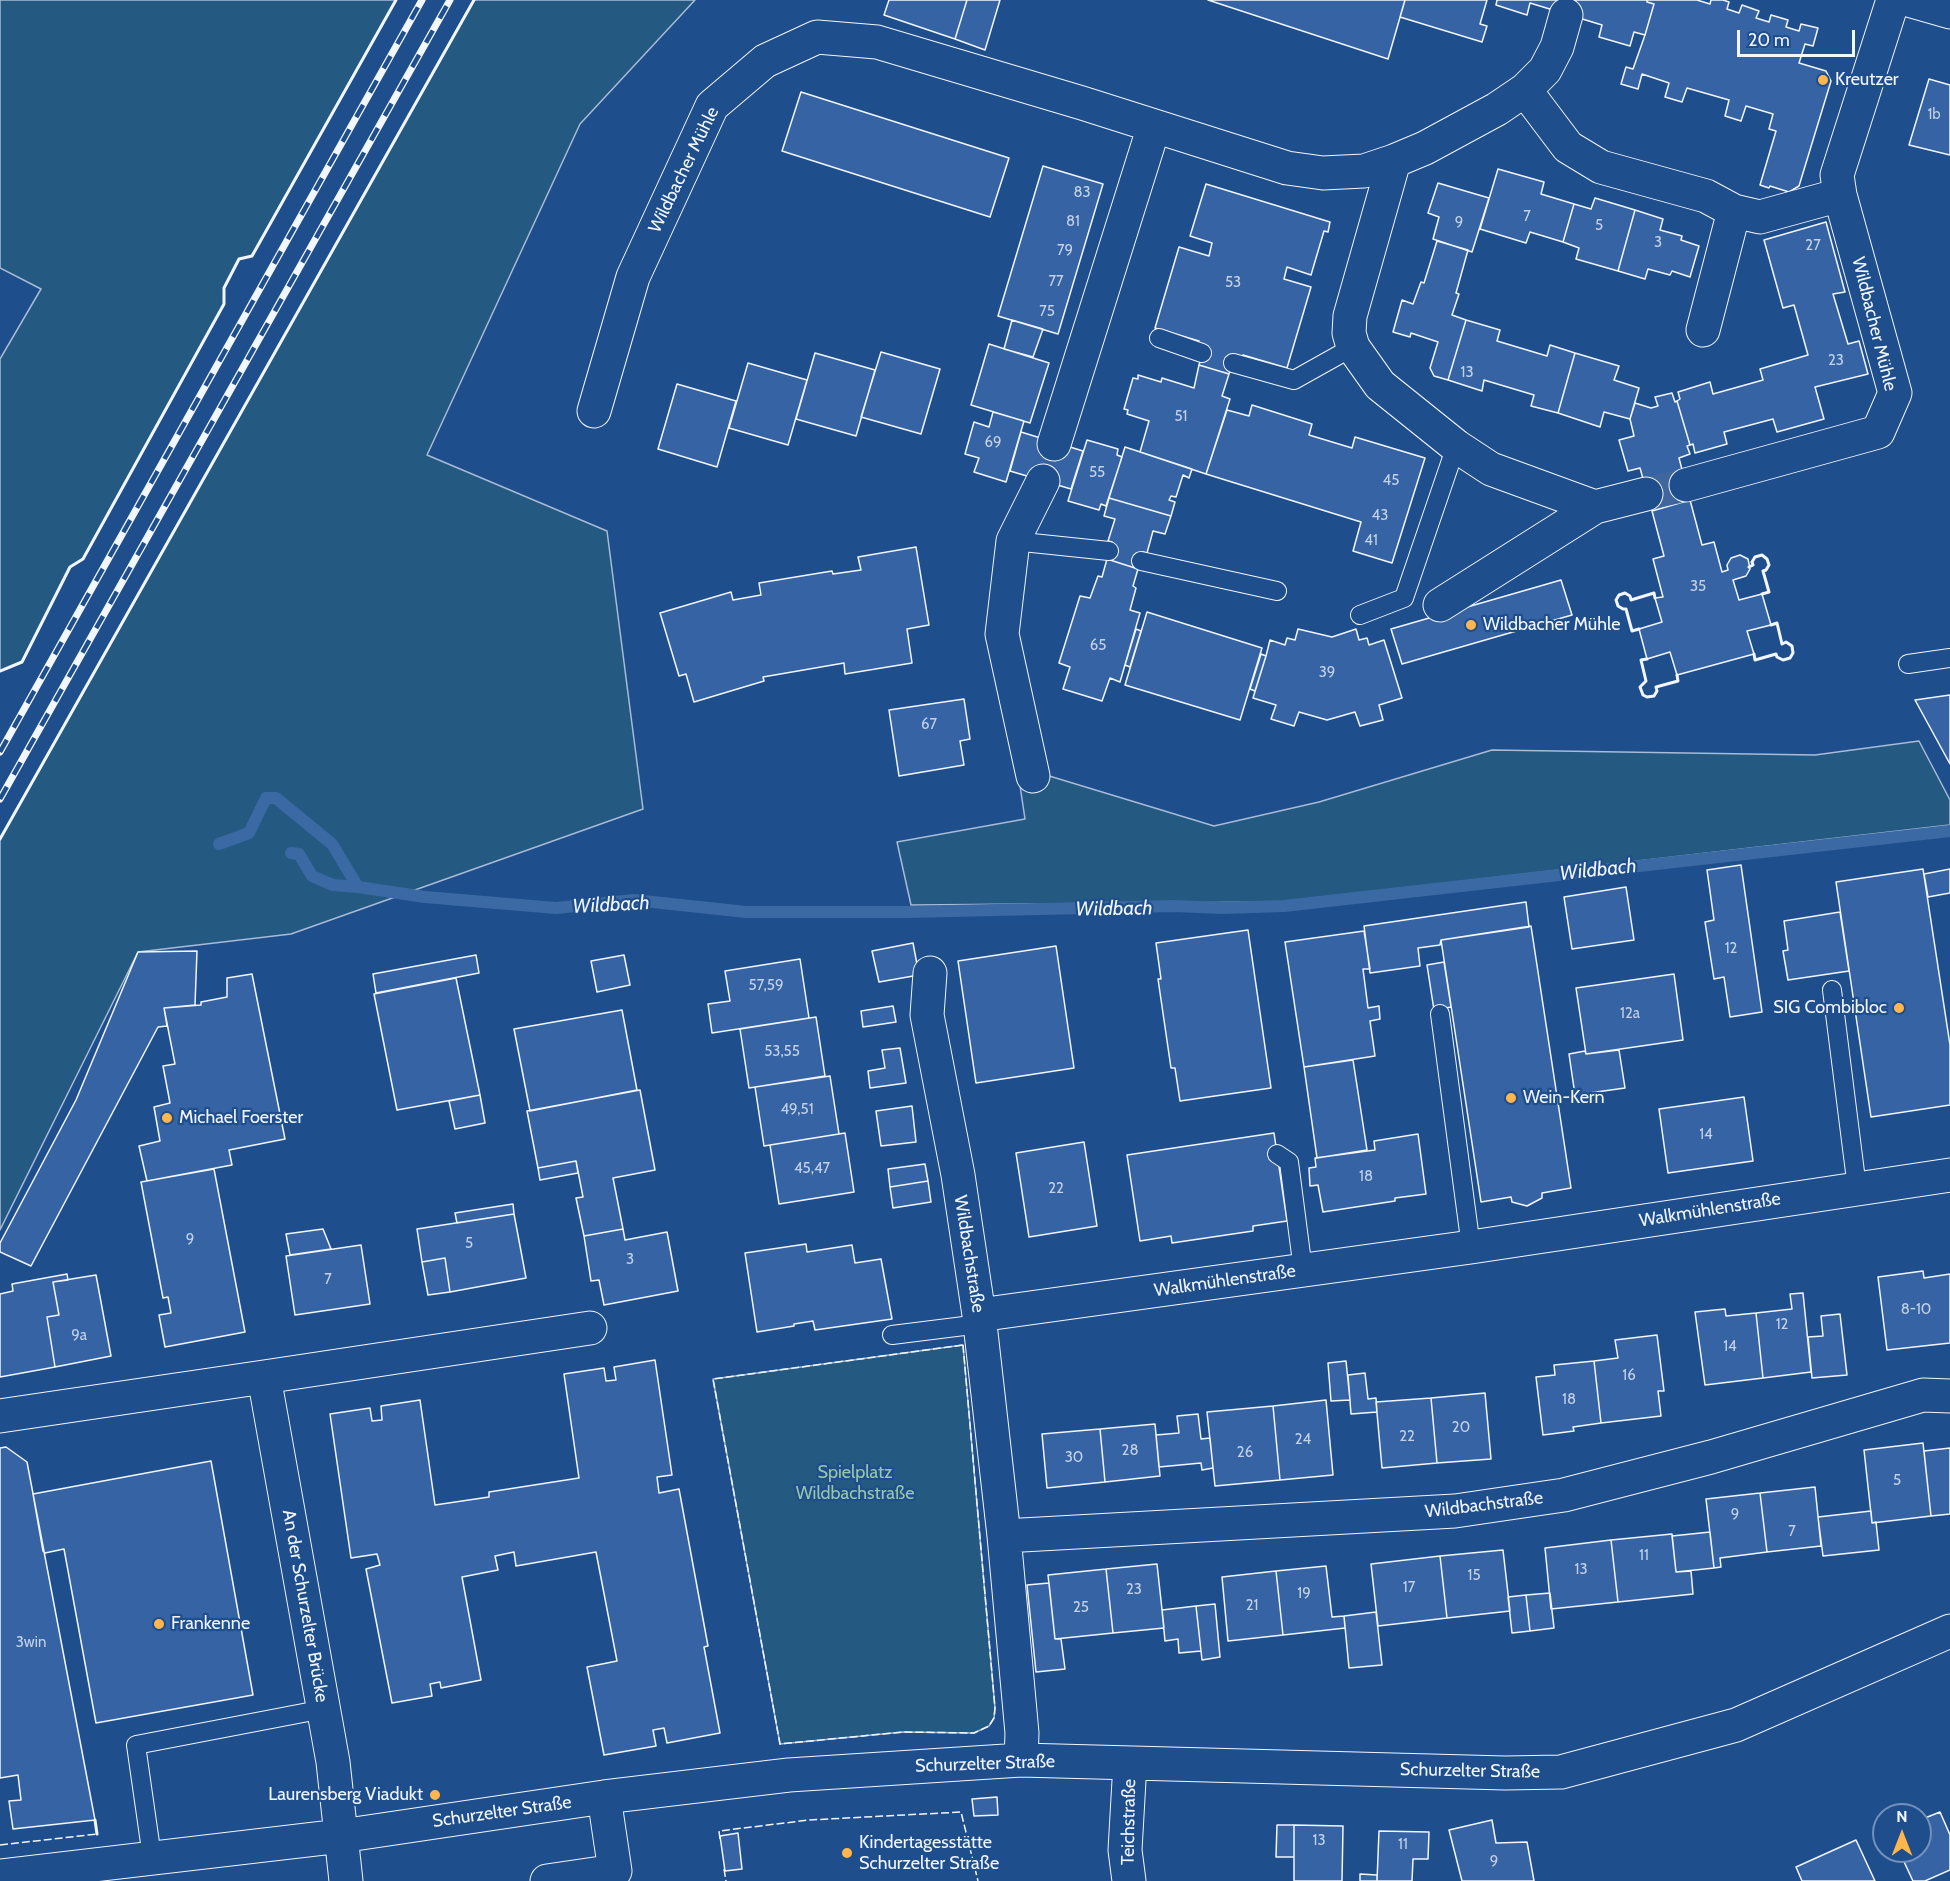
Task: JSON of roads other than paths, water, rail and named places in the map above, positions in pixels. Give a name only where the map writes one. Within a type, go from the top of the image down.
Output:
[{"type":"street","name":"Wildbacher Mühle","points":[[1686,485],[1878,432],[1895,393],[1840,195],[1837,175],[1893,0]]},
{"type":"street","points":[[1908,0],[1950,12]]},
{"type":"street","name":"Wildbacher Mühle","points":[[594,411],[633,277],[712,106],[765,61],[817,37],[877,42],[1287,168],[1323,173],[1364,171],[1394,161],[1425,148],[1497,109],[1526,90],[1545,70],[1557,47],[1566,15]]},
{"type":"street","points":[[1526,90],[1568,147],[1601,167],[1706,196],[1734,211],[1760,217],[1840,195]]},
{"type":"street","points":[[1054,444],[1154,126]]},
{"type":"street","points":[[1394,161],[1350,316],[1349,333],[1353,347],[1380,385],[1456,446],[1491,470],[1595,507]]},
{"type":"street","points":[[1703,330],[1734,211]]},
{"type":"street","points":[[1033,776],[1002,634],[1013,541],[1043,481]]},
{"type":"street","points":[[1440,605],[1595,507],[1646,494]]},
{"type":"street","name":"Wildbachstraße","points":[[930,973],[927,1015],[958,1175],[979,1319],[1005,1536],[1022,1733],[1021,1760]]},
{"type":"street","name":"Walkmühlenstraße","points":[[979,1319],[1950,1175]]},
{"type":"street","points":[[0,1416],[590,1328]]},
{"type":"street","name":"An der Schurzelter Brücke","points":[[264,1377],[333,1762],[346,1881]]},
{"type":"street","name":"Wildbachstraße","points":[[1005,1536],[1455,1511],[1564,1495],[1733,1450],[1923,1395],[1950,1396]]},
{"type":"street","name":"Schurzelter Straße","points":[[0,1876],[56,1875],[152,1857],[341,1836],[604,1797],[789,1775],[1021,1760],[1505,1773],[1561,1772],[1736,1725],[1950,1631]]},
{"type":"street","name":"Teichstraße","points":[[1129,1881],[1125,1850],[1130,1763]]},
{"type":"street","points":[[547,1881],[621,1876],[604,1797]]},
{"type":"lane","points":[[1159,338],[1202,353]]},
{"type":"lane","points":[[1233,363],[1294,380],[1353,347]]},
{"type":"lane","points":[[1360,615],[1404,598],[1456,446]]},
{"type":"lane","points":[[1013,541],[1109,551]]},
{"type":"lane","points":[[1141,561],[1277,591]]},
{"type":"lane","points":[[1908,664],[1950,658]]},
{"type":"lane","points":[[1832,990],[1857,1188]]},
{"type":"lane","points":[[1440,1014],[1471,1247]]},
{"type":"lane","points":[[1277,1154],[1289,1162],[1303,1270]]},
{"type":"lane","points":[[892,1335],[979,1319]]},
{"type":"lane","points":[[152,1857],[136,1745],[324,1709]]},
{"type":"waterway","points":[[219,844],[249,833],[266,798],[276,798],[332,844],[358,887]]},
{"type":"waterway","name":"Wildbach","points":[[291,853],[299,854],[312,876],[333,885],[425,897],[556,908],[634,900],[746,912],[907,912],[1174,906],[1222,908],[1284,906],[1950,831]]},
{"type":"tunnel","points":[[1646,494],[1686,485]]},
{"type":"railway","points":[[0,752],[422,0]]},
{"type":"railway","points":[[0,799],[450,0]]},
{"type":"place","name":"Kreutzer","points":[[1823,80]]},
{"type":"place","name":"Wildbacher Mühle","points":[[1471,625]]},
{"type":"place","name":"SIG Combibloc","points":[[1899,1008]]},
{"type":"place","name":"Wein-Kern","points":[[1511,1098]]},
{"type":"place","name":"Michael Foerster","points":[[167,1118]]},
{"type":"place","name":"Frankenne","points":[[159,1624]]},
{"type":"place","name":"Laurensberg Viadukt","points":[[435,1795]]},
{"type":"place","name":"Kindertagesstätte Schurzelter Straße","points":[[847,1853]]},
{"type":"park label","name":"Spielplatz Wildbachstraße","points":[[855,1483]]}]
